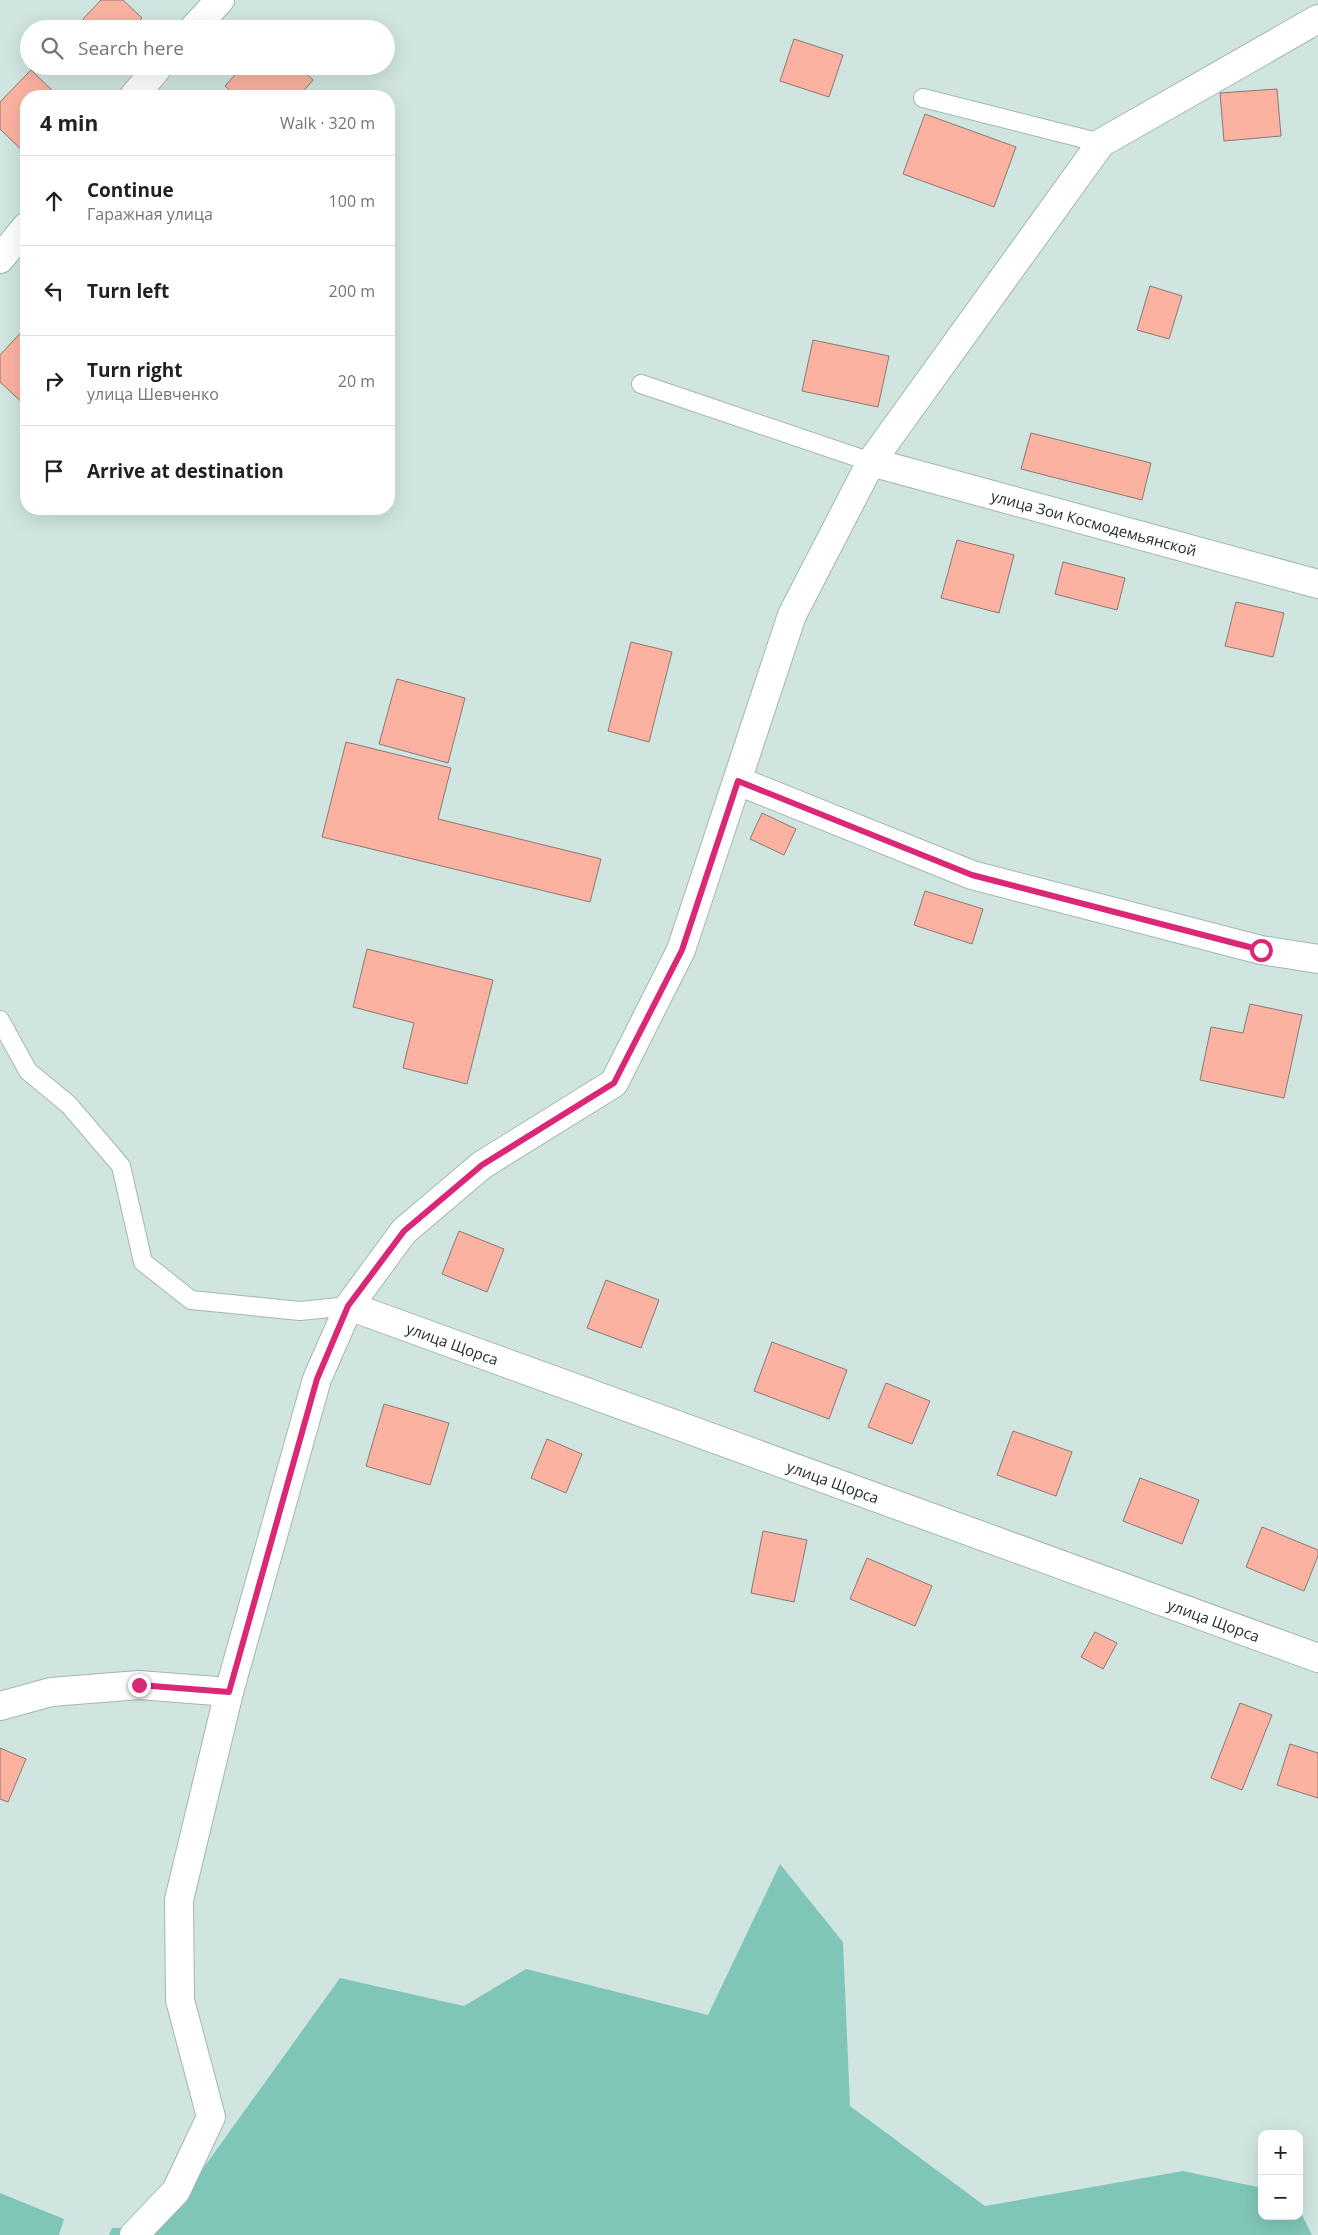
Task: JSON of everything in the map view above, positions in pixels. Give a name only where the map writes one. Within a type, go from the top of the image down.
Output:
[{"type":"street","points":[[202,20],[220,0]]},
{"type":"street","points":[[134,2235],[176,2191],[211,2117],[180,2000],[179,1900],[229,1692],[317,1379],[348,1306],[404,1231],[482,1165],[614,1083],[682,950],[792,616],[871,462],[1101,143],[1318,19]]},
{"type":"street","points":[[139,90],[152,75]]},
{"type":"street","points":[[0,259],[20,234]]},
{"type":"street","name":"улица Зои Космодемьянской","points":[[871,462],[1318,584]]},
{"type":"street","points":[[738,781],[972,875],[1261,950],[1318,959]]},
{"type":"street","name":"улица Щорса","points":[[348,1306],[1318,1658]]},
{"type":"street","points":[[0,1706],[51,1692],[139,1685],[229,1692]]},
{"type":"lane","points":[[923,98],[1101,143]]},
{"type":"lane","points":[[641,384],[871,462]]},
{"type":"lane","points":[[0,1020],[28,1071],[68,1105],[121,1166],[143,1262],[191,1300],[300,1311],[348,1306]]},
{"type":"green space","points":[[780,1864],[843,1942],[850,2106],[985,2206],[1183,2171],[1258,2187],[1258,2220],[1303,2220],[1303,2217],[1312,2235],[109,2235],[112,2228],[161,2227],[340,1978],[464,2006],[526,1969],[708,2015]]},
{"type":"green space","points":[[0,2193],[64,2219],[59,2235],[0,2235]]},
{"type":"building","points":[[101,0],[123,0],[142,18],[140,20],[83,19]]},
{"type":"building","points":[[794,39],[843,55],[829,97],[780,81]]},
{"type":"building","points":[[26,75],[36,75],[52,90],[20,90],[20,148],[0,129],[0,102]]},
{"type":"building","points":[[235,75],[308,75],[313,80],[304,90],[229,90],[225,86]]},
{"type":"building","points":[[1277,89],[1281,136],[1224,141],[1220,93]]},
{"type":"building","points":[[925,114],[1016,147],[994,207],[903,174]]},
{"type":"building","points":[[1150,286],[1182,296],[1169,339],[1137,330]]},
{"type":"building","points":[[20,333],[20,400],[0,382],[0,355]]},
{"type":"building","points":[[813,340],[889,356],[878,407],[802,391]]},
{"type":"building","points":[[1031,433],[1151,463],[1142,500],[1021,469]]},
{"type":"building","points":[[957,540],[1014,555],[999,613],[941,598]]},
{"type":"building","points":[[1063,562],[1125,578],[1117,610],[1055,594]]},
{"type":"building","points":[[1236,602],[1284,613],[1273,657],[1225,646]]},
{"type":"building","points":[[631,642],[672,652],[649,742],[608,731]]},
{"type":"building","points":[[397,679],[465,698],[448,763],[379,744]]},
{"type":"building","points":[[346,742],[451,768],[438,819],[601,859],[590,902],[322,837]]},
{"type":"building","points":[[762,813],[796,829],[784,855],[750,839]]},
{"type":"building","points":[[925,891],[983,909],[972,944],[914,925]]},
{"type":"building","points":[[367,949],[493,980],[467,1084],[403,1068],[414,1023],[353,1007]]},
{"type":"building","points":[[1250,1004],[1302,1015],[1284,1098],[1200,1080],[1211,1027],[1243,1033]]},
{"type":"building","points":[[459,1231],[504,1249],[487,1292],[442,1274]]},
{"type":"building","points":[[606,1280],[659,1300],[641,1348],[587,1328]]},
{"type":"building","points":[[772,1342],[847,1370],[829,1419],[754,1391]]},
{"type":"building","points":[[886,1383],[930,1401],[912,1444],[868,1427]]},
{"type":"building","points":[[384,1404],[449,1423],[430,1485],[366,1466]]},
{"type":"building","points":[[1013,1431],[1072,1452],[1056,1496],[997,1475]]},
{"type":"building","points":[[547,1439],[582,1454],[566,1493],[531,1478]]},
{"type":"building","points":[[1140,1478],[1199,1500],[1182,1544],[1123,1521]]},
{"type":"building","points":[[1262,1527],[1318,1550],[1318,1556],[1304,1591],[1246,1567]]},
{"type":"building","points":[[763,1531],[807,1540],[794,1602],[751,1593]]},
{"type":"building","points":[[867,1558],[932,1586],[915,1626],[850,1599]]},
{"type":"building","points":[[1095,1632],[1117,1643],[1103,1669],[1081,1657]]},
{"type":"building","points":[[1240,1703],[1272,1715],[1242,1790],[1211,1778]]},
{"type":"building","points":[[1290,1744],[1318,1753],[1318,1798],[1277,1785]]},
{"type":"building","points":[[0,1748],[26,1759],[8,1802],[0,1799]]},
{"type":"route","points":[[139,1685],[229,1692],[317,1379],[348,1306],[404,1231],[482,1165],[614,1083],[682,950],[738,781],[972,875],[1261,950]]}]
